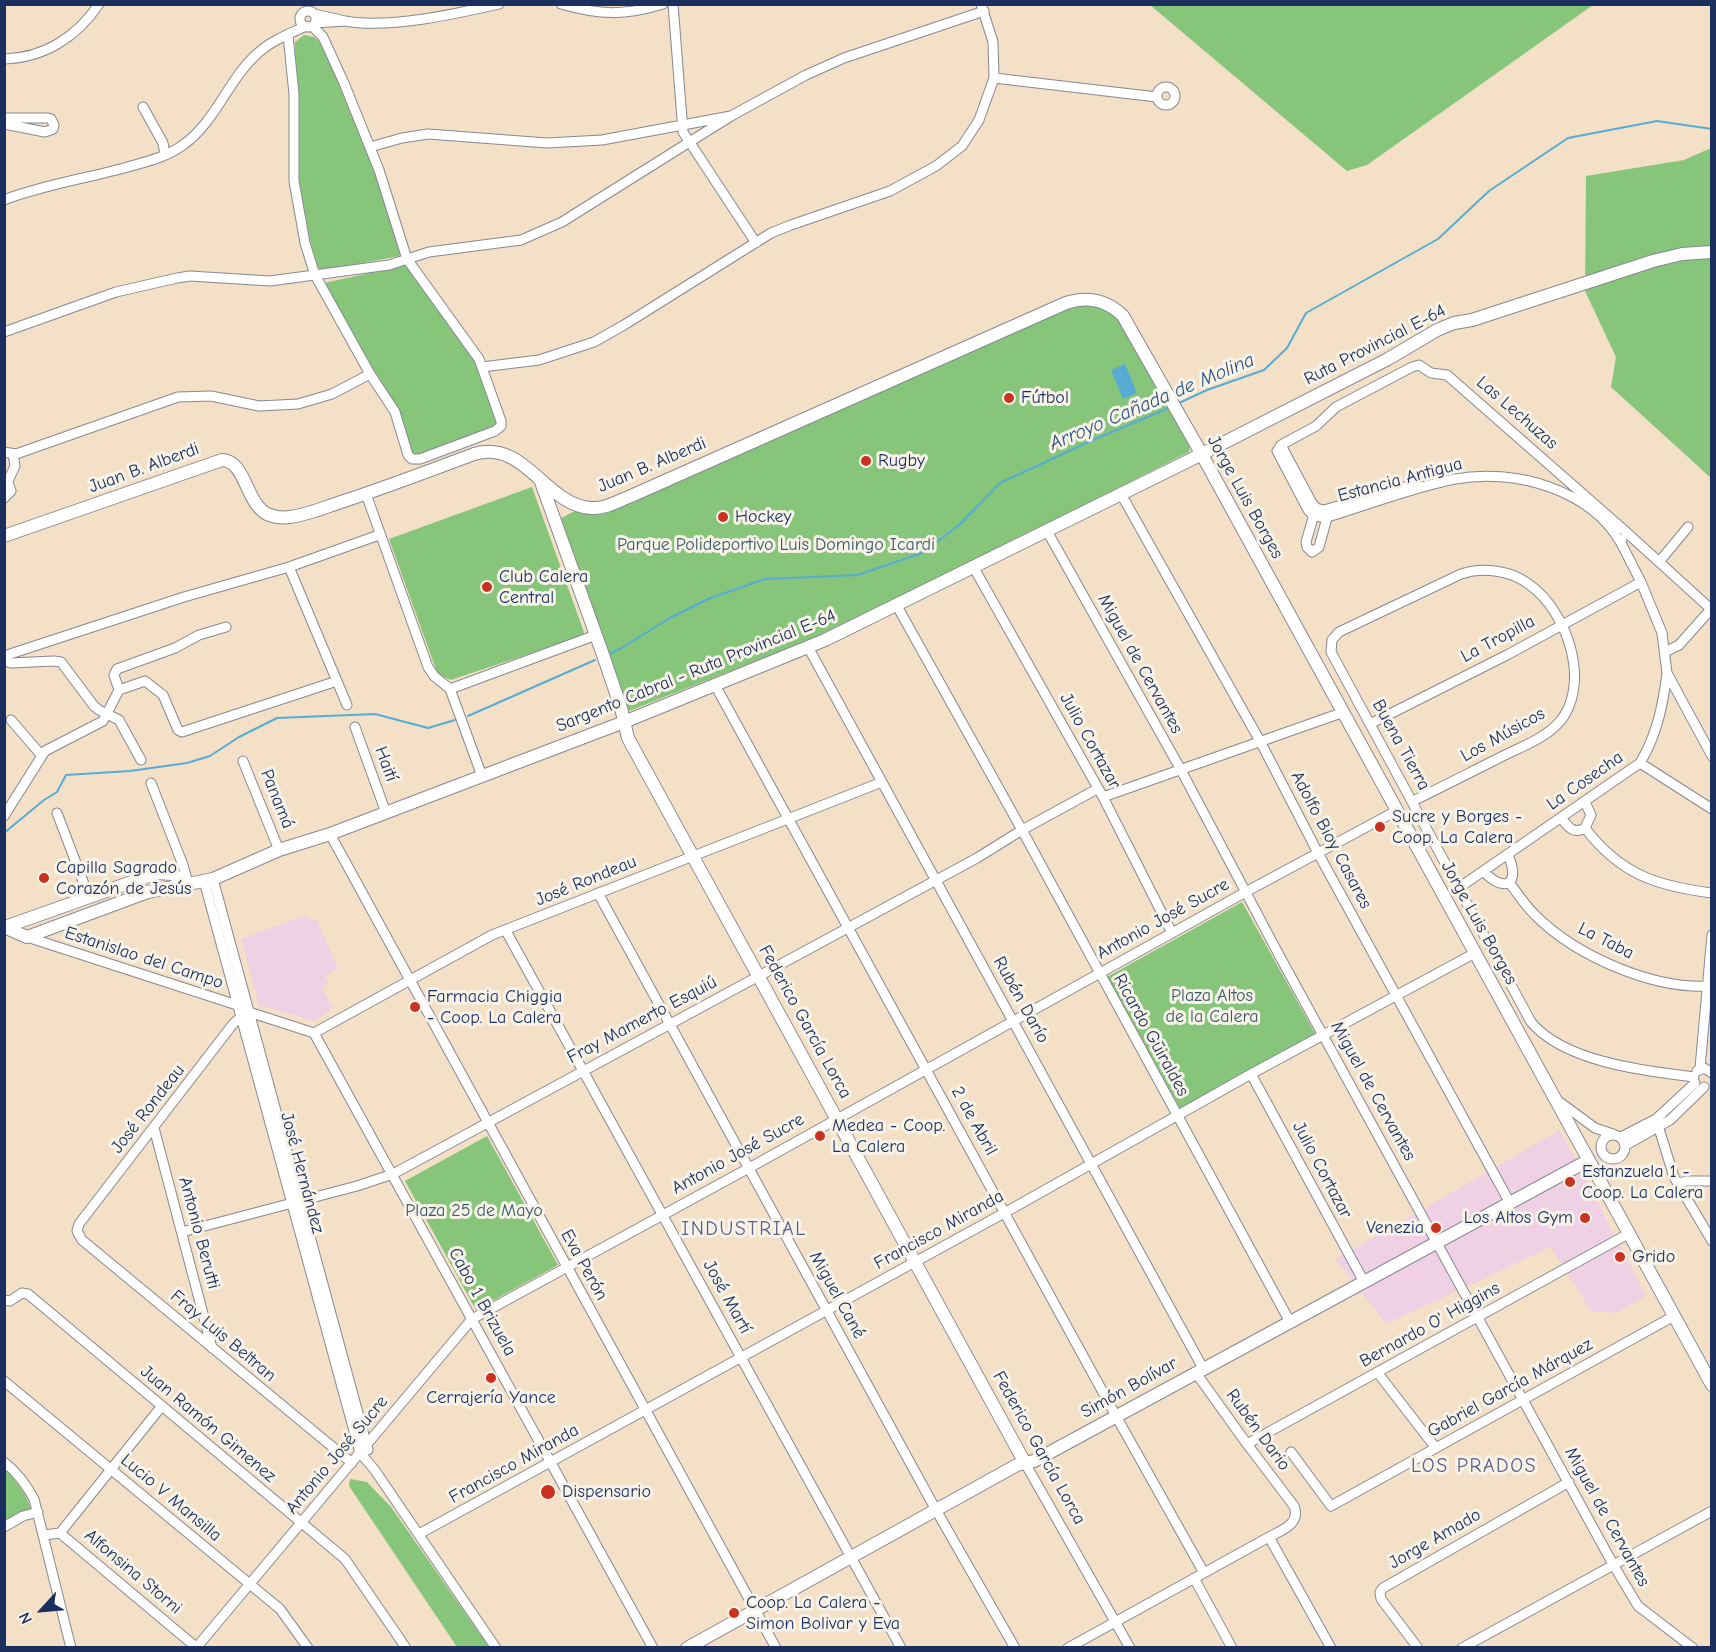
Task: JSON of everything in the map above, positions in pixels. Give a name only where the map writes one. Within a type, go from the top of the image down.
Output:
[{"type":"street","points":[[4,59],[36,54],[68,38],[88,22],[99,4]]},
{"type":"street","points":[[308,16],[333,21],[383,23],[466,12],[500,4]]},
{"type":"street","points":[[561,4],[586,11],[620,14],[663,4]]},
{"type":"street","points":[[673,4],[681,125],[688,143],[756,243]]},
{"type":"street","points":[[4,332],[116,292],[156,282],[190,276],[270,281],[389,265],[429,252],[529,238],[562,222],[731,116],[806,75],[844,58],[982,8],[993,42],[994,78],[979,120],[971,135],[962,146],[936,166],[890,190],[791,225],[756,243],[594,342],[539,360],[482,367]]},
{"type":"street","points":[[4,200],[165,155],[183,145],[196,134],[253,58],[269,45],[288,35],[308,16]]},
{"type":"street","points":[[288,35],[294,94],[294,181],[305,243],[315,275],[370,374],[395,412],[408,455],[412,459],[420,459],[499,429],[501,421],[482,367],[407,259],[370,147],[323,38],[308,16]]},
{"type":"street","points":[[994,78],[1156,96]]},
{"type":"street","points":[[143,107],[163,143],[165,155]]},
{"type":"street","points":[[370,147],[428,134],[547,143],[588,141],[731,116]]},
{"type":"street","points":[[4,118],[48,118],[54,125],[53,129],[45,132],[4,124]]},
{"type":"street","name":"Ruta Provincial E-64","points":[[1201,453],[1450,324],[1472,320],[1653,261],[1682,254],[1712,252]]},
{"type":"street","name":"Juan B. Alberdi","points":[[4,536],[222,460],[232,462],[254,502],[265,513],[281,518],[300,515],[366,494],[474,454],[489,451],[507,455],[568,500],[584,507],[602,507],[1066,303],[1078,300],[1099,301]]},
{"type":"street","name":"Jorge Luis Borges","points":[[1099,301],[1110,305],[1123,316],[1201,453],[1712,1385]]},
{"type":"street","name":"Las Lechuzas","points":[[1279,448],[1312,429],[1336,407],[1419,365],[1431,373],[1451,377],[1551,466],[1588,504],[1625,531],[1711,610]]},
{"type":"street","points":[[4,498],[9,496],[11,491],[6,483],[15,466],[9,453],[178,397],[212,396],[260,406],[298,404],[332,394],[370,374]]},
{"type":"street","name":"Estancia Antigua","points":[[1279,448],[1315,512],[1328,513],[1456,479],[1493,477],[1543,482],[1588,504],[1606,522],[1621,543],[1641,582],[1662,633],[1667,673],[1712,756]]},
{"type":"street","name":"Sargento Cabral - Ruta Provincial E-64","points":[[27,937],[148,892],[209,880],[279,850],[330,834],[624,722],[808,647],[974,568],[1201,453]]},
{"type":"street","points":[[1543,482],[1551,466]]},
{"type":"street","name":"Federico García Lorca","points":[[540,479],[621,708],[628,738],[1025,1463],[1130,1647]]},
{"type":"street","points":[[366,494],[428,667],[434,676],[450,689],[482,776]]},
{"type":"street","name":"Adolfo Bioy Casares","points":[[1121,494],[1260,741],[1318,853],[1510,1203]]},
{"type":"street","points":[[556,524],[558,514],[566,508],[584,507]]},
{"type":"street","points":[[1315,512],[1306,543],[1307,548],[1312,552],[1319,547],[1328,513]]},
{"type":"street","points":[[1659,562],[1688,528]]},
{"type":"street","name":"Miguel de Cervantes","points":[[1047,531],[1182,770],[1323,1035],[1614,1566],[1638,1606],[1693,1647]]},
{"type":"street","points":[[1621,543],[1625,531]]},
{"type":"street","points":[[4,656],[184,597],[289,567],[379,535]]},
{"type":"street","points":[[289,567],[347,705]]},
{"type":"street","name":"Julio Cortazar","points":[[974,568],[1103,797],[1172,933]]},
{"type":"street","name":"Los Músicos","points":[[1331,646],[1334,636],[1339,632],[1452,578],[1478,570],[1509,574],[1530,584],[1548,603],[1560,625],[1569,643],[1576,669],[1574,693],[1559,723],[1539,737],[1413,801]]},
{"type":"street","name":"La Tropilla","points":[[1370,724],[1507,655],[1641,582]]},
{"type":"street","name":"Ricardo Güiraldes","points":[[897,606],[1290,1322]]},
{"type":"street","points":[[1665,652],[1679,645],[1711,610]]},
{"type":"street","points":[[4,816],[49,748],[103,721],[119,690],[114,675],[117,669],[175,648],[199,635],[226,627]]},
{"type":"street","points":[[450,689],[596,635]]},
{"type":"street","name":"Buena Tierra","points":[[1331,646],[1333,657],[1460,887],[1531,1022],[1543,1034],[1596,1059],[1637,1070],[1703,1077]]},
{"type":"street","name":"Rubén Darío","points":[[808,647],[1091,1164],[1200,1371]]},
{"type":"street","points":[[4,662],[61,662],[94,706],[119,720],[141,760]]},
{"type":"street","name":"La Cosecha","points":[[1460,887],[1640,763],[1654,735],[1664,698],[1667,673]]},
{"type":"street","points":[[119,690],[145,681],[163,695],[178,730],[182,732],[337,681]]},
{"type":"street","name":"2 de Abril","points":[[715,685],[1204,1573]]},
{"type":"street","points":[[1664,698],[1672,694],[1681,698]]},
{"type":"street","points":[[1103,797],[1344,712]]},
{"type":"street","points":[[11,720],[42,756]]},
{"type":"street","name":"Haití","points":[[355,727],[386,813]]},
{"type":"street","name":"Panamá","points":[[243,760],[279,850]]},
{"type":"street","name":"La Cosecha","points":[[1640,763],[1712,809]]},
{"type":"street","name":"José Rondeau","points":[[314,1033],[487,938],[692,855],[882,782]]},
{"type":"street","points":[[151,783],[188,883]]},
{"type":"street","name":"Fray Mamerto Esquiú","points":[[182,1232],[393,1174],[977,858],[1022,830],[1097,789]]},
{"type":"street","points":[[1561,818],[1573,830],[1585,828],[1591,815],[1585,802]]},
{"type":"street","name":"Antonio José Sucre","points":[[196,1647],[472,1319],[1396,811]]},
{"type":"street","points":[[57,813],[89,897]]},
{"type":"street","points":[[1585,828],[1606,852],[1629,870],[1662,884],[1712,893]]},
{"type":"street","name":"Eva Perón","points":[[330,834],[776,1647]]},
{"type":"street","points":[[1483,871],[1498,884],[1509,882],[1514,876],[1514,870],[1508,855]]},
{"type":"street","name":"Sargento Cabral - Ruta Provincial E-64","points":[[5,927],[157,873],[172,874],[188,883]]},
{"type":"street","name":"José Hernández","points":[[209,880],[364,1449],[374,1469],[496,1647]]},
{"type":"street","name":"La Taba","points":[[1509,882],[1528,907],[1577,948],[1622,970],[1653,979],[1710,989]]},
{"type":"street","name":"Miguel Cané","points":[[598,893],[936,1510],[1015,1647]]},
{"type":"street","points":[[5,927],[27,937]]},
{"type":"street","name":"José Martí","points":[[506,931],[901,1647]]},
{"type":"street","points":[[1620,1139],[1623,1154],[1612,1159],[1605,1156],[1601,1149],[1603,1139],[1633,1136],[1681,1112],[1703,1077],[1712,935]]},
{"type":"street","name":"Estanislao del Campo","points":[[27,937],[244,1011]]},
{"type":"street","name":"Francisco Miranda","points":[[419,1534],[916,1262],[1396,994],[1475,953]]},
{"type":"street","points":[[244,1011],[314,1033]]},
{"type":"street","name":"José Rondeau","points":[[78,1231],[79,1224],[244,1011]]},
{"type":"street","name":"Cabo 1 Brizuela","points":[[314,1033],[653,1647]]},
{"type":"street","name":"Julio Cortazar","points":[[1251,1074],[1364,1282]]},
{"type":"street","points":[[1554,1097],[1595,1128],[1620,1139]]},
{"type":"street","points":[[1657,1124],[1669,1164],[1712,1241]]},
{"type":"street","name":"Antonio Berutti","points":[[154,1128],[212,1348]]},
{"type":"street","name":"Simón Bolívar","points":[[687,1647],[936,1510],[1025,1463],[1034,1461],[1589,1160],[1601,1149]]},
{"type":"street","name":"Simón Bolívar","points":[[1589,1160],[1612,1159]]},
{"type":"street","points":[[1678,1183],[1712,1182]]},
{"type":"street","name":"Fray Luis Beltran","points":[[78,1231],[81,1240],[352,1463]]},
{"type":"street","name":"Bernardo O' Higgins","points":[[1247,1444],[1628,1234]]},
{"type":"street","name":"Juan Ramón Gimenez","points":[[4,1300],[10,1301],[22,1293],[28,1294],[302,1523],[350,1565],[406,1647]]},
{"type":"street","name":"Gabriel García Márquez","points":[[1291,1452],[1331,1506],[1674,1316]]},
{"type":"street","name":"Rubén Dario","points":[[1200,1371],[1247,1444],[1294,1506],[1297,1515],[1291,1526],[1269,1538]]},
{"type":"street","points":[[1377,1372],[1435,1447]]},
{"type":"street","name":"Lucio V Mansilla","points":[[4,1381],[280,1609],[308,1647]]},
{"type":"street","points":[[60,1533],[161,1407]]},
{"type":"street","points":[[4,1462],[14,1469],[24,1481],[34,1499],[71,1647]]},
{"type":"street","name":"Jorge Amado","points":[[1418,1647],[1381,1599],[1380,1592],[1383,1588],[1569,1482]]},
{"type":"street","points":[[1462,1647],[1712,1511]]},
{"type":"street","points":[[4,1527],[23,1516],[38,1512]]},
{"type":"street","name":"Alfonsina Storni","points":[[44,1535],[60,1533],[196,1647]]},
{"type":"street","points":[[1068,1647],[1269,1538],[1331,1647]]},
{"type":"street","points":[[1194,1578],[1232,1647]]},
{"type":"shaded area","points":[[306,915],[310,919],[316,919],[338,968],[325,976],[329,983],[322,987],[333,1008],[314,1021],[259,1005],[241,939]]},
{"type":"shaded area","points":[[1560,1130],[1646,1296],[1616,1313],[1591,1311],[1551,1247],[1386,1324],[1335,1260]]},
{"type":"green space","points":[[1150,5],[1593,5],[1367,165],[1347,171]]},
{"type":"green space","points":[[304,35],[314,37],[321,43],[369,152],[401,253],[399,256],[322,271],[318,267],[310,240],[297,159],[295,42]]},
{"type":"green space","points":[[1711,148],[1711,478],[1611,387],[1616,357],[1585,291],[1586,176],[1684,160]]},
{"type":"green space","points":[[407,265],[477,365],[497,425],[417,456],[412,453],[399,414],[324,283]]},
{"type":"green space","name":"Parque Polideportivo Luis Domingo Icardi","points":[[1091,303],[1115,312],[1127,329],[1190,447],[1189,452],[939,578],[809,640],[629,711],[561,518],[575,511],[587,513],[1067,307]]},
{"type":"green space","name":"Club Calera Central","points":[[532,487],[585,635],[451,680],[438,675],[389,539]]},
{"type":"green space","name":"Plaza Altos de la Calera","points":[[1242,902],[1316,1035],[1181,1110],[1107,977]]},
{"type":"green space","name":"Plaza 25 de Mayo","points":[[487,1136],[558,1265],[476,1310],[405,1181]]},
{"type":"green space","points":[[4,1467],[24,1493],[31,1510],[5,1521]]},
{"type":"green space","points":[[350,1479],[367,1482],[391,1507],[489,1647],[457,1647],[349,1486]]},
{"type":"water","points":[[1125,364],[1137,393],[1123,399],[1111,370]]},
{"type":"waterway","name":"Arroyo Cañada de Molina","points":[[1177,404],[1207,390],[1264,370],[1287,348],[1306,313],[1438,239],[1489,191],[1568,138],[1657,121],[1712,129]]},
{"type":"waterway","name":"Arroyo Cañada de Molina","points":[[607,655],[670,618],[708,599],[765,579],[858,575],[922,553],[958,526],[1000,483],[1169,408]]},
{"type":"waterway","name":"Arroyo Cañada de Molina","points":[[468,716],[595,660]]},
{"type":"waterway","name":"Arroyo Cañada de Molina","points":[[4,833],[57,792],[66,775],[130,771],[187,763],[210,756],[239,737],[277,718],[375,714],[428,728],[455,720]]},
{"type":"place","name":"Fútbol","points":[[1009,398]]},
{"type":"place","name":"Rugby","points":[[866,461]]},
{"type":"place","name":"Hockey","points":[[723,517]]},
{"type":"place","name":"Club Calera Central","points":[[487,587]]},
{"type":"place","name":"Sucre y Borges - Coop. La Calera","points":[[1380,827]]},
{"type":"place","name":"Capilla Sagrado Corazón de Jesús","points":[[44,878]]},
{"type":"place","name":"Farmacia Chiggia - Coop. La Calera","points":[[415,1007]]},
{"type":"place","name":"Medea - Coop. La Calera","points":[[820,1136]]},
{"type":"place","name":"Estanzuela 1 - Coop. La Calera","points":[[1570,1182]]},
{"type":"place","name":"Los Altos Gym","points":[[1585,1218]]},
{"type":"place","name":"Venezia","points":[[1436,1228]]},
{"type":"place","name":"Grido","points":[[1620,1257]]},
{"type":"place","name":"Cerrajería Yance","points":[[491,1378]]},
{"type":"place","name":"Dispensario","points":[[548,1492]]},
{"type":"place","name":"Coop. La Calera - Simon Bolivar y Eva","points":[[734,1613]]},
{"type":"district","name":"INDUSTRIAL","points":[[744,1229]]},
{"type":"district","name":"LOS PRADOS","points":[[1474,1466]]}]
